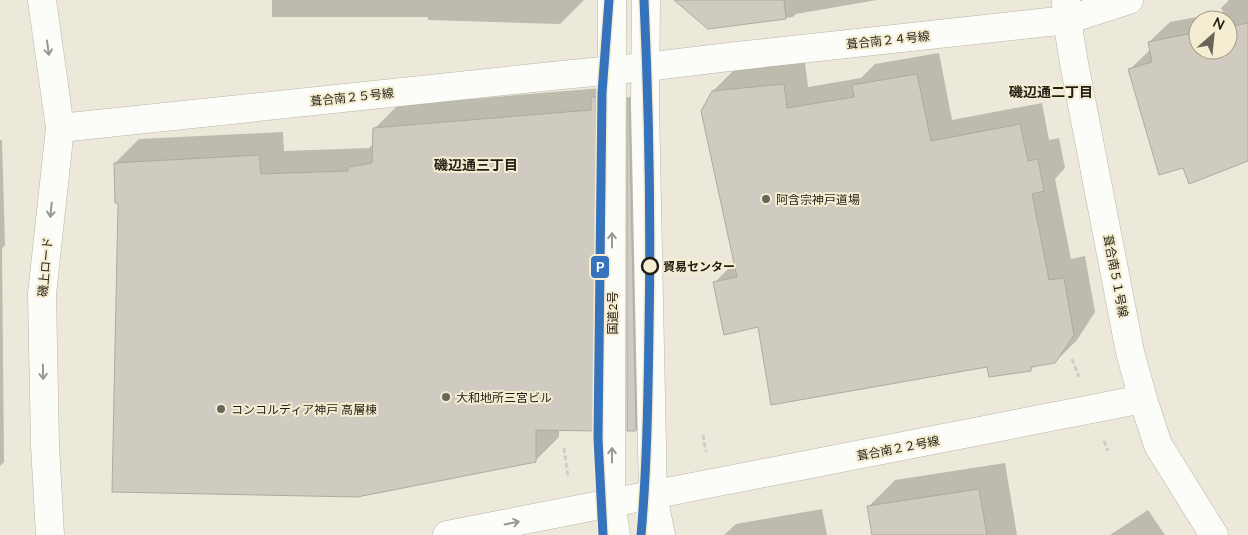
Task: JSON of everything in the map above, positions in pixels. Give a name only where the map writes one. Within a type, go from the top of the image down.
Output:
[{"type":"main road","name":"磯上ロード","points":[[42,0],[60,128],[42,294],[45,445],[50,535]]},
{"type":"main road","name":"国道2号","points":[[612,0],[612,504],[616,535]]},
{"type":"main road","points":[[646,0],[645,68],[653,496],[661,535]]},
{"type":"main road","name":"葺合南２４号線","points":[[645,68],[1129,0]]},
{"type":"main road","name":"葺合南５１号線","points":[[1067,10],[1074,63],[1130,352],[1143,400],[1158,445],[1214,535]]},
{"type":"main road","name":"葺合南２５号線","points":[[60,128],[645,68]]},
{"type":"main road","name":"葺合南２２号線","points":[[447,535],[1143,400]]},
{"type":"building","points":[[674,0],[784,0],[786,19],[708,29]]},
{"type":"building","points":[[1248,23],[1248,161],[1189,184],[1183,168],[1159,175],[1128,69],[1152,62],[1148,42],[1188,34],[1188,60],[1238,60],[1238,25]]},
{"type":"building","points":[[917,74],[931,141],[1020,124],[1028,161],[1038,159],[1044,191],[1032,194],[1049,280],[1064,278],[1074,335],[1055,363],[1031,367],[1031,371],[989,377],[987,367],[771,405],[758,327],[724,335],[713,282],[737,277],[701,111],[712,91],[784,84],[787,108],[854,97],[852,85]]},
{"type":"building","points":[[591,97],[596,97],[596,431],[536,430],[536,462],[357,497],[112,492],[118,203],[115,203],[114,163],[259,155],[261,174],[348,171],[348,167],[372,163],[373,128],[591,110]]},
{"type":"building","points":[[627,98],[629,98],[636,431],[627,431]]},
{"type":"building","points":[[979,489],[987,535],[872,535],[867,506]]},
{"type":"transit line","name":"P","points":[[603,535],[598,439],[602,93],[609,0]]},
{"type":"transit line","name":"P","points":[[641,535],[647,433],[650,289],[649,165],[644,0]]},
{"type":"place","name":"阿含宗神戸道場","points":[[766,199]]},
{"type":"place","name":"貿易センター","points":[[650,266]]},
{"type":"place","name":"大和地所三宮ビル","points":[[446,397]]},
{"type":"place","name":"コンコルディア神戸 高層棟","points":[[221,409]]},
{"type":"district","name":"磯辺通二丁目","points":[[1051,91]]},
{"type":"district","name":"磯辺通三丁目","points":[[476,164]]}]
